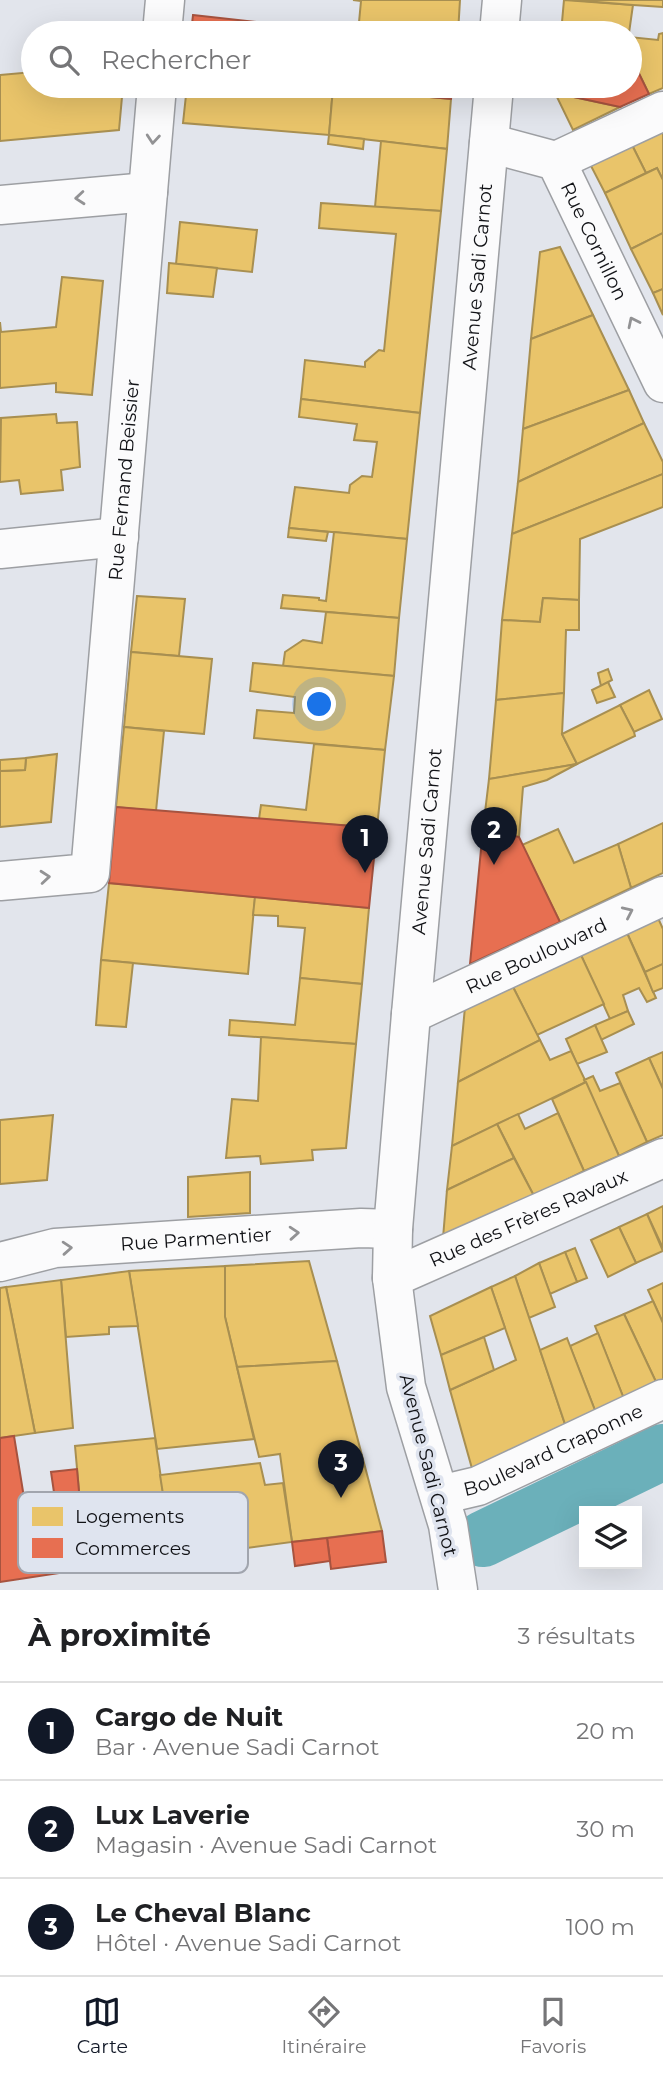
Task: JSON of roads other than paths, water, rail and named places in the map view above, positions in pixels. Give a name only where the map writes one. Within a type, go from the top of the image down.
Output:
[{"type":"street","points":[[163,21],[165,0]]},
{"type":"street","points":[[500,21],[502,0]]},
{"type":"street","name":"Rue Fernand Beissier","points":[[0,881],[90,873],[156,98]]},
{"type":"street","name":"Avenue Sadi Carnot","points":[[458,1590],[452,1546],[440,1495],[406,1387],[392,1278],[393,1229],[493,98]]},
{"type":"street","points":[[556,161],[663,111]]},
{"type":"street","name":"Rue Cornillon","points":[[489,143],[556,161],[663,383]]},
{"type":"street","points":[[0,205],[148,192]]},
{"type":"street","points":[[0,549],[119,537]]},
{"type":"street","name":"Rue Boulouvard","points":[[411,1014],[663,896]]},
{"type":"street","name":"Rue des Frères Ravaux","points":[[392,1278],[663,1158]]},
{"type":"street","name":"Rue Parmentier","points":[[0,1262],[55,1248],[362,1228],[393,1229]]},
{"type":"street","name":"Boulevard Craponne","points":[[440,1495],[478,1486],[663,1399]]},
{"type":"waterway","points":[[483,1539],[663,1452]]},
{"type":"place","name":"Lux Laverie","points":[[494,865]]},
{"type":"place","name":"Cargo de Nuit","points":[[365,873]]},
{"type":"place","name":"Le Cheval Blanc","points":[[341,1498]]}]
